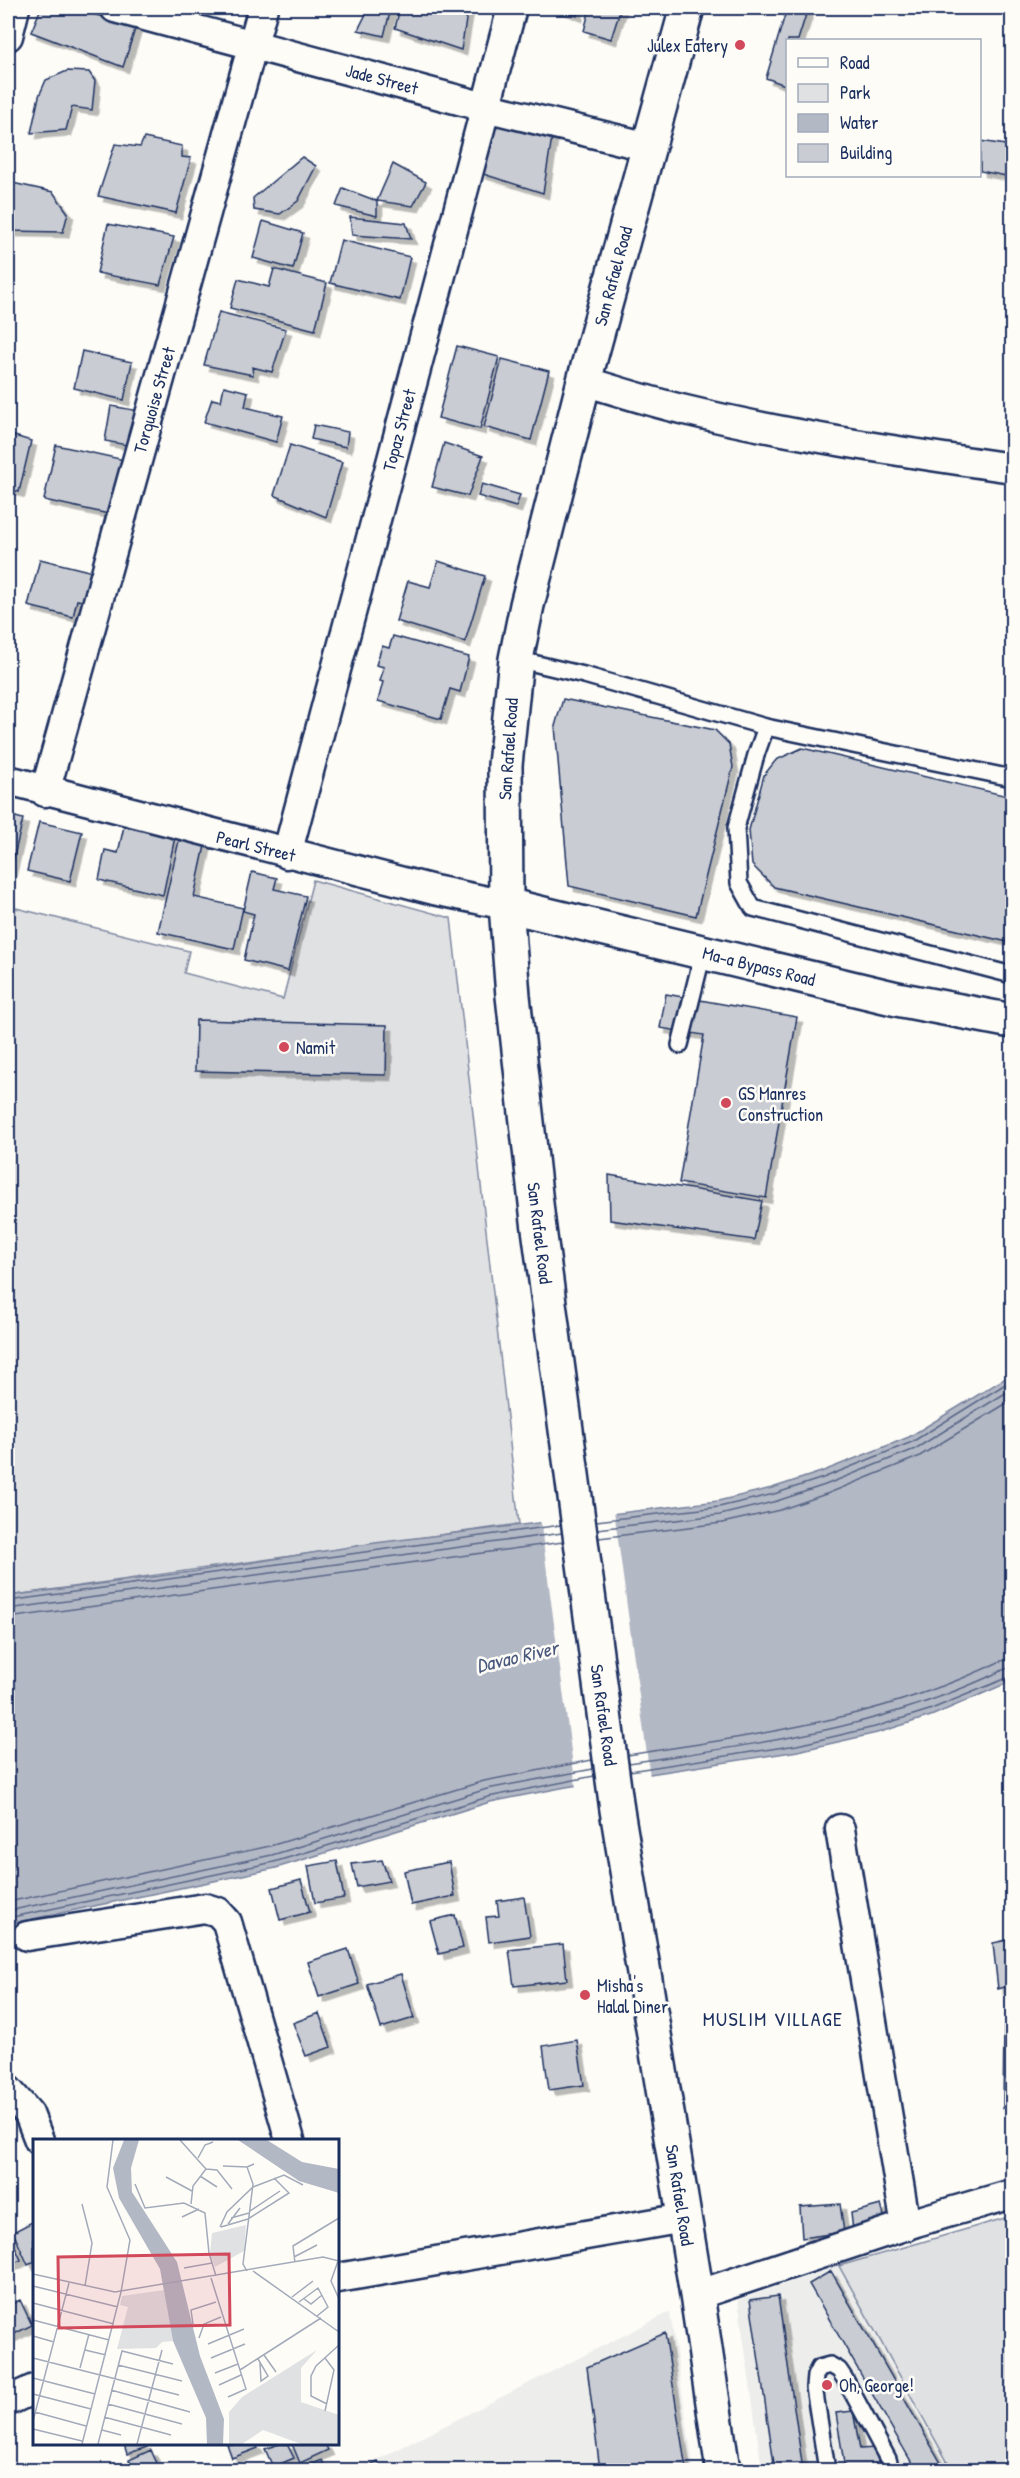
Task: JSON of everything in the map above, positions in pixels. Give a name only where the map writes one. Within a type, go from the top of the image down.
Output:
[{"type":"main road","name":"San Rafael Road","points":[[687,8],[541,544],[516,659],[505,765],[506,905],[530,1154],[617,1810],[697,2295],[723,2470]]},
{"type":"main road","name":"Ma-a Bypass Road","points":[[506,905],[897,999],[1012,1021]]},
{"type":"street","points":[[8,36],[15,8]]},
{"type":"street","name":"Jade Street","points":[[116,8],[485,107],[649,147]]},
{"type":"street","name":"Torquoise Street","points":[[45,792],[263,8]]},
{"type":"street","name":"Topaz Street","points":[[287,854],[512,8]]},
{"type":"street","points":[[584,381],[682,410],[763,428],[832,441],[1012,468]]},
{"type":"street","name":"Pearl Street","points":[[8,780],[45,792],[287,854],[506,905]]},
{"type":"street","points":[[840,1829],[906,2226]]},
{"type":"street","points":[[27,1936],[205,1908],[218,1912],[226,1922],[290,2139]]},
{"type":"street","points":[[8,2090],[28,2114],[39,2139]]},
{"type":"street","points":[[697,2295],[906,2226],[1012,2194]]},
{"type":"street","points":[[339,2278],[684,2218]]},
{"type":"street","points":[[8,2401],[33,2389]]},
{"type":"lane","points":[[516,659],[584,675],[766,727],[1012,778]]},
{"type":"lane","points":[[766,727],[736,828],[739,883],[753,908],[1012,975]]},
{"type":"lane","points":[[680,1045],[703,953]]},
{"type":"lane","points":[[827,2470],[814,2387],[815,2376],[819,2368],[830,2365],[839,2370],[845,2379],[888,2459],[891,2470]]},
{"type":"shaded area","name":"Oh, George!","points":[[839,2266],[952,2470],[762,2470],[738,2300]]},
{"type":"shaded area","points":[[670,2312],[694,2470],[357,2470]]},
{"type":"green space","points":[[313,880],[451,918],[519,1524],[8,1596],[8,906],[189,951],[184,973],[283,999]]},
{"type":"green space","points":[[1012,2216],[1012,2470],[952,2470],[839,2266]]},
{"type":"water","name":"Davao River","points":[[1012,1374],[1012,1681],[931,1716],[877,1733],[798,1751],[566,1787],[490,1802],[276,1868],[8,1924],[8,1596],[191,1572],[375,1543],[718,1501],[772,1488],[821,1472],[909,1437]]},
{"type":"pier","points":[[614,1510],[650,1777],[576,1788],[540,1519]]},
{"type":"building","points":[[41,8],[71,8],[136,26],[123,67],[31,32]]},
{"type":"building","points":[[369,8],[391,8],[384,36],[358,30]]},
{"type":"building","points":[[400,8],[468,8],[461,50],[395,28]]},
{"type":"building","points":[[557,8],[578,8],[577,16]]},
{"type":"building","points":[[590,8],[621,8],[611,39],[584,31]]},
{"type":"building","points":[[787,8],[808,8],[798,39],[786,39],[785,85],[766,78]]},
{"type":"building","points":[[67,71],[89,72],[95,81],[92,110],[72,107],[66,130],[31,133],[39,96],[46,80]]},
{"type":"building","points":[[496,117],[553,131],[543,193],[480,173]]},
{"type":"building","points":[[144,138],[182,146],[182,157],[191,158],[176,213],[98,196],[115,144],[140,147]]},
{"type":"building","points":[[981,141],[1012,146],[1012,177],[981,171]]},
{"type":"building","points":[[302,157],[316,166],[298,201],[280,214],[254,210],[253,198]]},
{"type":"building","points":[[393,164],[426,182],[413,206],[377,201]]},
{"type":"building","points":[[8,182],[53,192],[68,213],[63,232],[8,231]]},
{"type":"building","points":[[343,188],[377,201],[377,216],[336,206]]},
{"type":"building","points":[[350,217],[406,223],[411,239],[352,235]]},
{"type":"building","points":[[263,221],[303,233],[293,269],[253,258]]},
{"type":"building","points":[[108,224],[174,237],[160,285],[97,273]]},
{"type":"building","points":[[341,240],[410,257],[400,300],[330,283]]},
{"type":"building","points":[[274,269],[327,283],[315,330],[230,308],[238,279],[269,287]]},
{"type":"building","points":[[219,312],[286,329],[272,372],[252,367],[253,375],[204,365]]},
{"type":"building","points":[[457,346],[499,357],[480,429],[438,418]]},
{"type":"building","points":[[82,351],[132,362],[124,400],[74,388]]},
{"type":"building","points":[[502,359],[549,371],[531,440],[484,427]]},
{"type":"building","points":[[224,386],[248,392],[245,407],[283,416],[276,442],[204,422],[212,399],[221,401]]},
{"type":"building","points":[[111,406],[145,412],[132,446],[105,441]]},
{"type":"building","points":[[314,425],[348,432],[346,447],[311,439]]},
{"type":"building","points":[[8,434],[31,441],[19,492],[8,489]]},
{"type":"building","points":[[444,443],[483,456],[468,496],[432,487]]},
{"type":"building","points":[[56,445],[129,461],[118,516],[44,500]]},
{"type":"building","points":[[290,445],[342,462],[326,517],[274,495]]},
{"type":"building","points":[[482,484],[520,495],[516,507],[478,496]]},
{"type":"building","points":[[40,559],[101,574],[91,603],[77,600],[73,617],[28,606]]},
{"type":"building","points":[[438,561],[485,576],[465,642],[396,621],[408,581],[430,587]]},
{"type":"building","points":[[393,636],[469,657],[460,692],[450,689],[441,719],[378,701],[384,667],[376,665],[382,646],[389,648]]},
{"type":"building","points":[[563,699],[715,730],[729,744],[733,767],[696,916],[569,886],[555,726]]},
{"type":"building","points":[[802,748],[1012,797],[1012,943],[774,887],[752,865],[749,830],[764,775],[776,760]]},
{"type":"building","points":[[8,815],[23,819],[8,881]]},
{"type":"building","points":[[39,822],[82,832],[70,881],[27,871]]},
{"type":"building","points":[[124,826],[175,837],[163,895],[99,880],[105,850],[118,853]]},
{"type":"building","points":[[180,836],[206,841],[194,897],[243,908],[234,949],[158,932]]},
{"type":"building","points":[[252,872],[277,878],[274,889],[306,896],[288,971],[244,960],[254,914],[243,911]]},
{"type":"building","points":[[666,994],[797,1017],[766,1198],[679,1183],[704,1035],[660,1028]]},
{"type":"building","points":[[196,1020],[387,1025],[386,1075],[195,1071]]},
{"type":"building","points":[[609,1175],[762,1201],[754,1240],[610,1220]]},
{"type":"building","points":[[382,1860],[389,1881],[357,1887],[352,1864]]},
{"type":"building","points":[[337,1861],[344,1898],[315,1903],[308,1866]]},
{"type":"building","points":[[449,1862],[455,1896],[411,1905],[404,1871]]},
{"type":"building","points":[[301,1880],[310,1912],[280,1920],[272,1888]]},
{"type":"building","points":[[524,1897],[530,1936],[489,1942],[486,1917],[499,1916],[497,1901]]},
{"type":"building","points":[[455,1915],[463,1948],[439,1954],[430,1921]]},
{"type":"building","points":[[1012,1939],[1012,1985],[998,1989],[993,1943]]},
{"type":"building","points":[[563,1944],[567,1980],[514,1986],[509,1950]]},
{"type":"building","points":[[348,1949],[359,1984],[319,1997],[308,1962]]},
{"type":"building","points":[[401,1974],[414,2018],[381,2028],[367,1984]]},
{"type":"building","points":[[319,2013],[331,2047],[306,2056],[293,2023]]},
{"type":"building","points":[[1004,2026],[1012,2026],[1012,2107],[1003,2108]]},
{"type":"building","points":[[577,2040],[584,2085],[549,2090],[543,2046]]},
{"type":"building","points":[[840,2204],[844,2232],[802,2238],[800,2207]]},
{"type":"building","points":[[881,2205],[886,2223],[853,2231],[851,2213]]},
{"type":"building","points":[[33,2222],[33,2262],[28,2265],[13,2232]]},
{"type":"building","points":[[8,2232],[21,2260],[8,2266]]},
{"type":"building","points":[[831,2271],[945,2470],[916,2470],[809,2284]]},
{"type":"building","points":[[778,2296],[803,2470],[775,2470],[750,2300]]},
{"type":"building","points":[[20,2300],[32,2325],[8,2337],[8,2306]]},
{"type":"building","points":[[665,2333],[686,2470],[600,2470],[587,2367]]},
{"type":"building","points":[[853,2411],[860,2449],[876,2448],[879,2470],[845,2470],[836,2413]]},
{"type":"building","points":[[124,2445],[146,2445],[147,2447],[127,2454]]},
{"type":"building","points":[[227,2445],[256,2445],[258,2448],[232,2458]]},
{"type":"building","points":[[276,2445],[288,2445],[294,2458],[273,2467],[265,2449]]},
{"type":"building","points":[[292,2445],[326,2445],[328,2450],[300,2463]]},
{"type":"building","points":[[151,2450],[160,2470],[134,2470],[129,2460]]},
{"type":"building","points":[[322,2460],[326,2470],[308,2470],[306,2467]]},
{"type":"building","points":[[378,2462],[383,2470],[362,2470]]},
{"type":"place","name":"Julex Eatery","points":[[740,45]]},
{"type":"place","name":"Namit","points":[[284,1047]]},
{"type":"place","name":"GS Manres Construction","points":[[726,1103]]},
{"type":"place","name":"Misha's Halal Diner","points":[[585,1995]]},
{"type":"place","name":"Oh, George!","points":[[827,2385]]},
{"type":"district","name":"MUSLIM VILLAGE","points":[[773,2018]]}]
